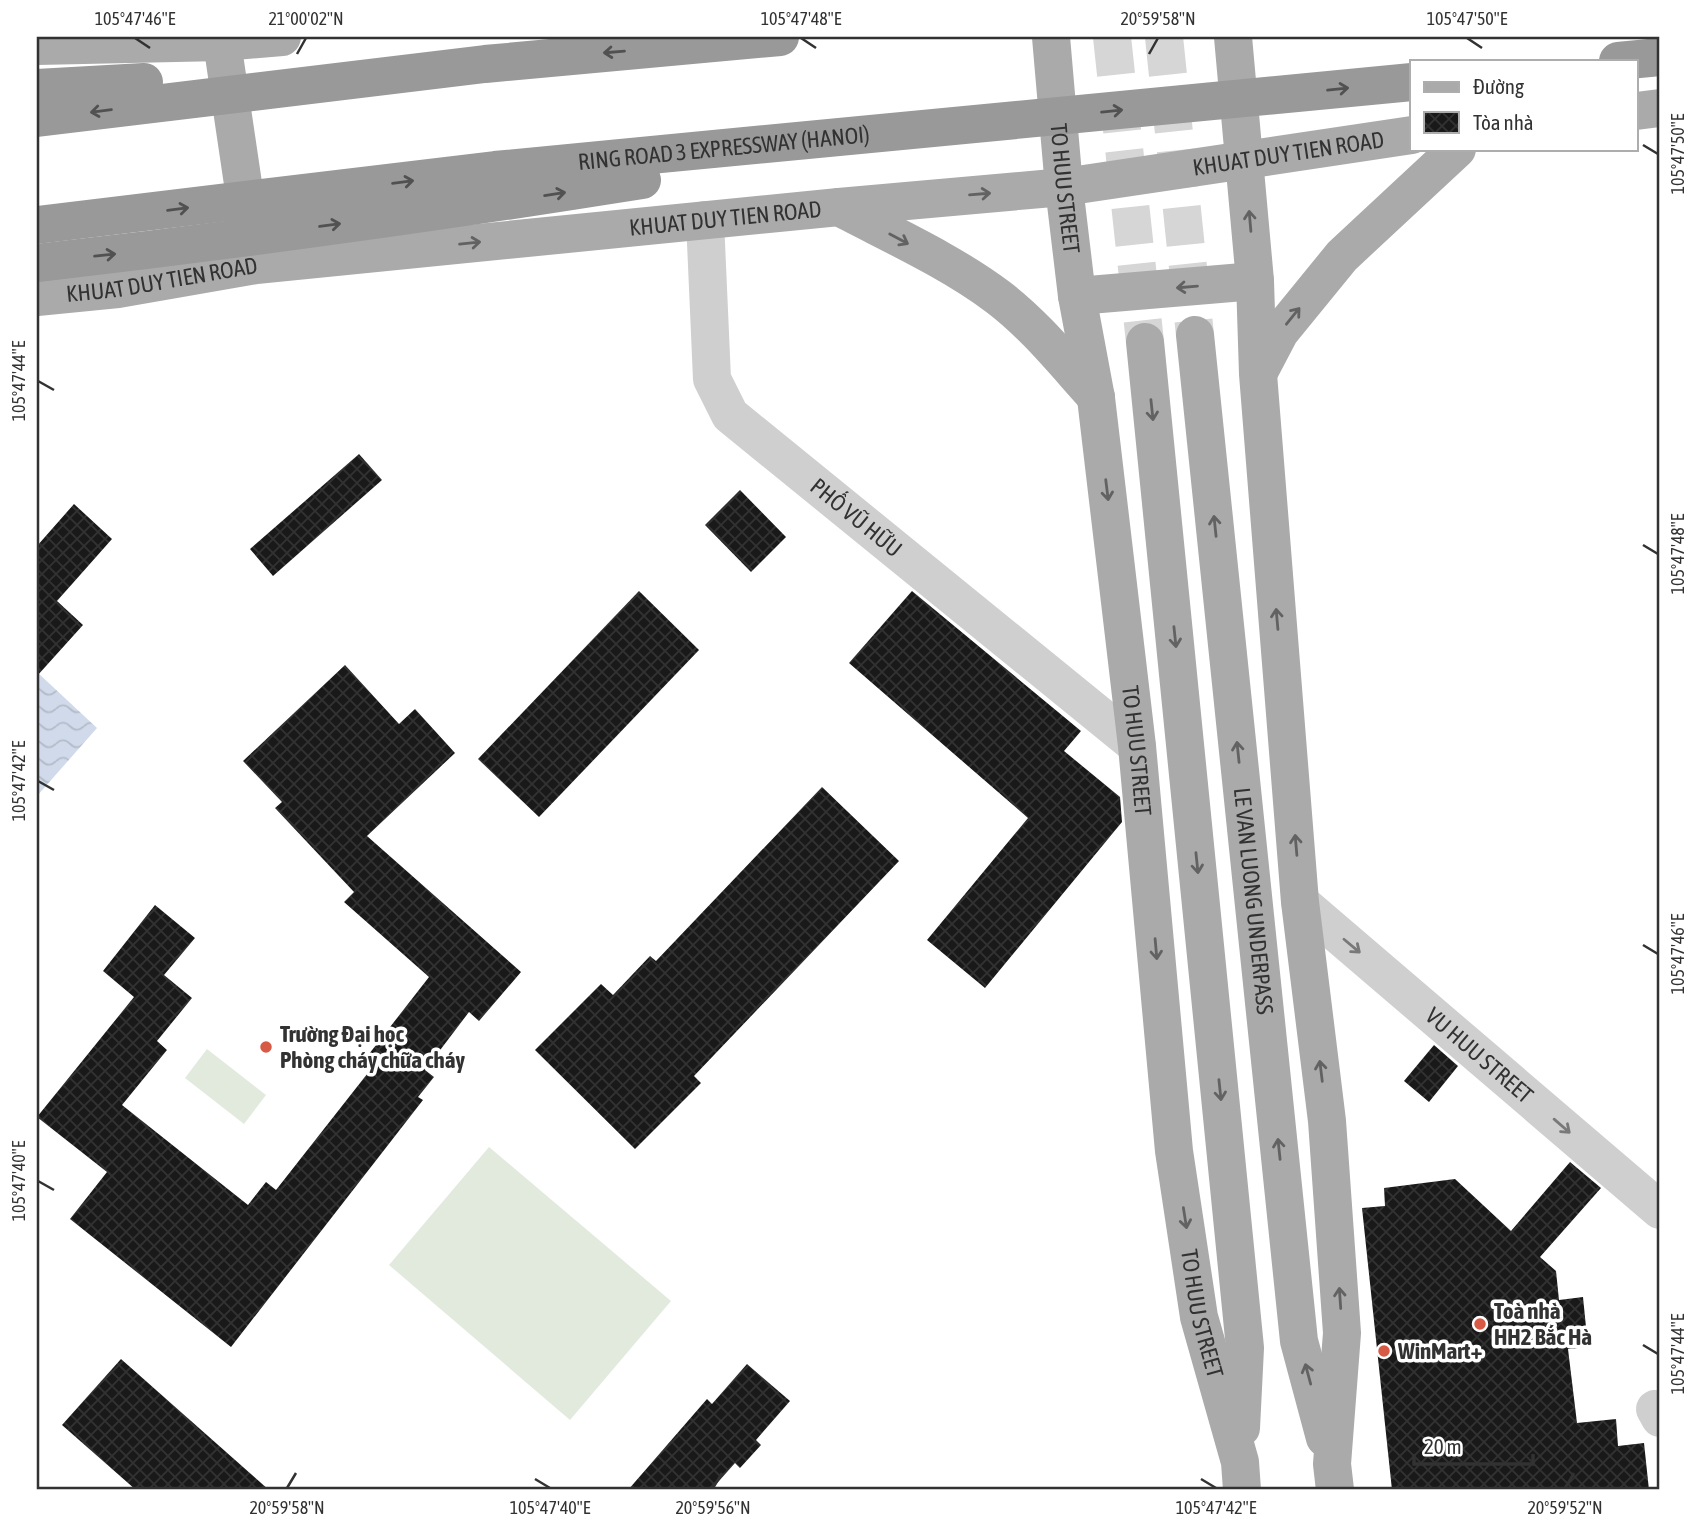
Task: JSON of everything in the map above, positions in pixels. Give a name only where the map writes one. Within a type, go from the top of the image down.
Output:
[{"type":"highway","points":[[37,118],[485,64],[780,37]]},
{"type":"highway","points":[[1628,60],[1660,57]]},
{"type":"highway","points":[[37,88],[485,64]]},
{"type":"highway","name":"RING ROAD 3 EXPRESSWAY (HANOI)","points":[[37,225],[495,170],[1410,82]]},
{"type":"highway","points":[[37,263],[529,198],[1019,121]]},
{"type":"main road","points":[[37,46],[222,43],[282,37]]},
{"type":"main road","name":"TO HUU STREET","points":[[1051,37],[1077,296],[1096,398],[1137,746],[1174,1151],[1199,1317],[1241,1476]]},
{"type":"main road","points":[[1233,37],[1255,281],[1258,374],[1300,902],[1327,1121],[1342,1333],[1334,1477]]},
{"type":"main road","points":[[222,43],[256,264]]},
{"type":"main road","points":[[1638,110],[1660,108]]},
{"type":"main road","name":"KHUAT DUY TIEN ROAD","points":[[37,297],[118,289],[256,264],[839,206],[1064,187],[1410,135]]},
{"type":"main road","points":[[1258,374],[1280,332],[1342,256],[1456,150]]},
{"type":"main road","points":[[839,206],[964,274],[1000,298],[1049,344],[1096,398]]},
{"type":"main road","points":[[1077,296],[1255,281]]},
{"type":"main road","name":"LE VAN LUONG UNDERPASS","points":[[1195,335],[1299,1341],[1334,1477]]},
{"type":"main road","points":[[1145,342],[1245,1348],[1241,1476]]},
{"type":"street","name":"PHỐ VŨ HỮU","points":[[705,220],[712,379],[730,415],[1137,746]]},
{"type":"street","name":"VU HUU STREET","points":[[1300,902],[1660,1210]]},
{"type":"shaded area","points":[[207,1049],[266,1095],[244,1124],[185,1078]]},
{"type":"shaded area","points":[[489,1147],[671,1301],[570,1420],[389,1265]]},
{"type":"water","points":[[37,672],[97,728],[37,796]]},
{"type":"building","points":[[359,454],[382,480],[273,576],[250,549]]},
{"type":"building","points":[[740,490],[786,537],[751,572],[705,525]]},
{"type":"building","points":[[74,504],[112,539],[57,601],[83,625],[37,676],[37,546]]},
{"type":"building","points":[[639,591],[699,650],[539,817],[478,759]]},
{"type":"building","points":[[912,591],[1081,731],[1064,751],[1120,797],[1122,822],[985,988],[927,940],[1028,818],[849,663]]},
{"type":"building","points":[[345,665],[399,724],[415,709],[455,753],[367,836],[521,972],[479,1021],[469,1012],[425,1070],[434,1077],[418,1097],[423,1100],[231,1347],[70,1219],[107,1172],[37,1117],[134,997],[103,971],[155,905],[195,938],[164,975],[192,998],[157,1041],[167,1050],[122,1105],[248,1205],[266,1182],[276,1190],[371,1069],[362,1063],[429,977],[344,902],[354,892],[275,808],[282,802],[243,761]]},
{"type":"building","points":[[822,787],[899,861],[694,1076],[701,1083],[635,1149],[535,1050],[601,984],[613,995],[650,956],[656,961]]},
{"type":"building","points":[[1434,1045],[1458,1066],[1429,1102],[1404,1081]]},
{"type":"building","name":"Toà nhà HH2 Bắc Hà","points":[[1570,1162],[1601,1188],[1540,1257],[1556,1271],[1559,1300],[1583,1297],[1588,1347],[1568,1349],[1577,1423],[1616,1419],[1618,1446],[1644,1443],[1649,1490],[1392,1490],[1362,1208],[1385,1206],[1384,1188],[1455,1179],[1511,1231]]},
{"type":"building","points":[[121,1359],[269,1490],[136,1490],[62,1425]]},
{"type":"building","points":[[747,1364],[790,1401],[756,1440],[761,1445],[740,1468],[735,1463],[711,1490],[628,1490],[707,1399],[712,1404]]},
{"type":"tunnel","points":[[1112,37],[1145,342]]},
{"type":"tunnel","points":[[1164,37],[1195,335]]},
{"type":"place","name":"Trường Đại học Phòng cháy chữa cháy","points":[[266,1047]]},
{"type":"place","name":"Toà nhà HH2 Bắc Hà","points":[[1480,1324]]},
{"type":"place","name":"WinMart+","points":[[1384,1351]]}]
